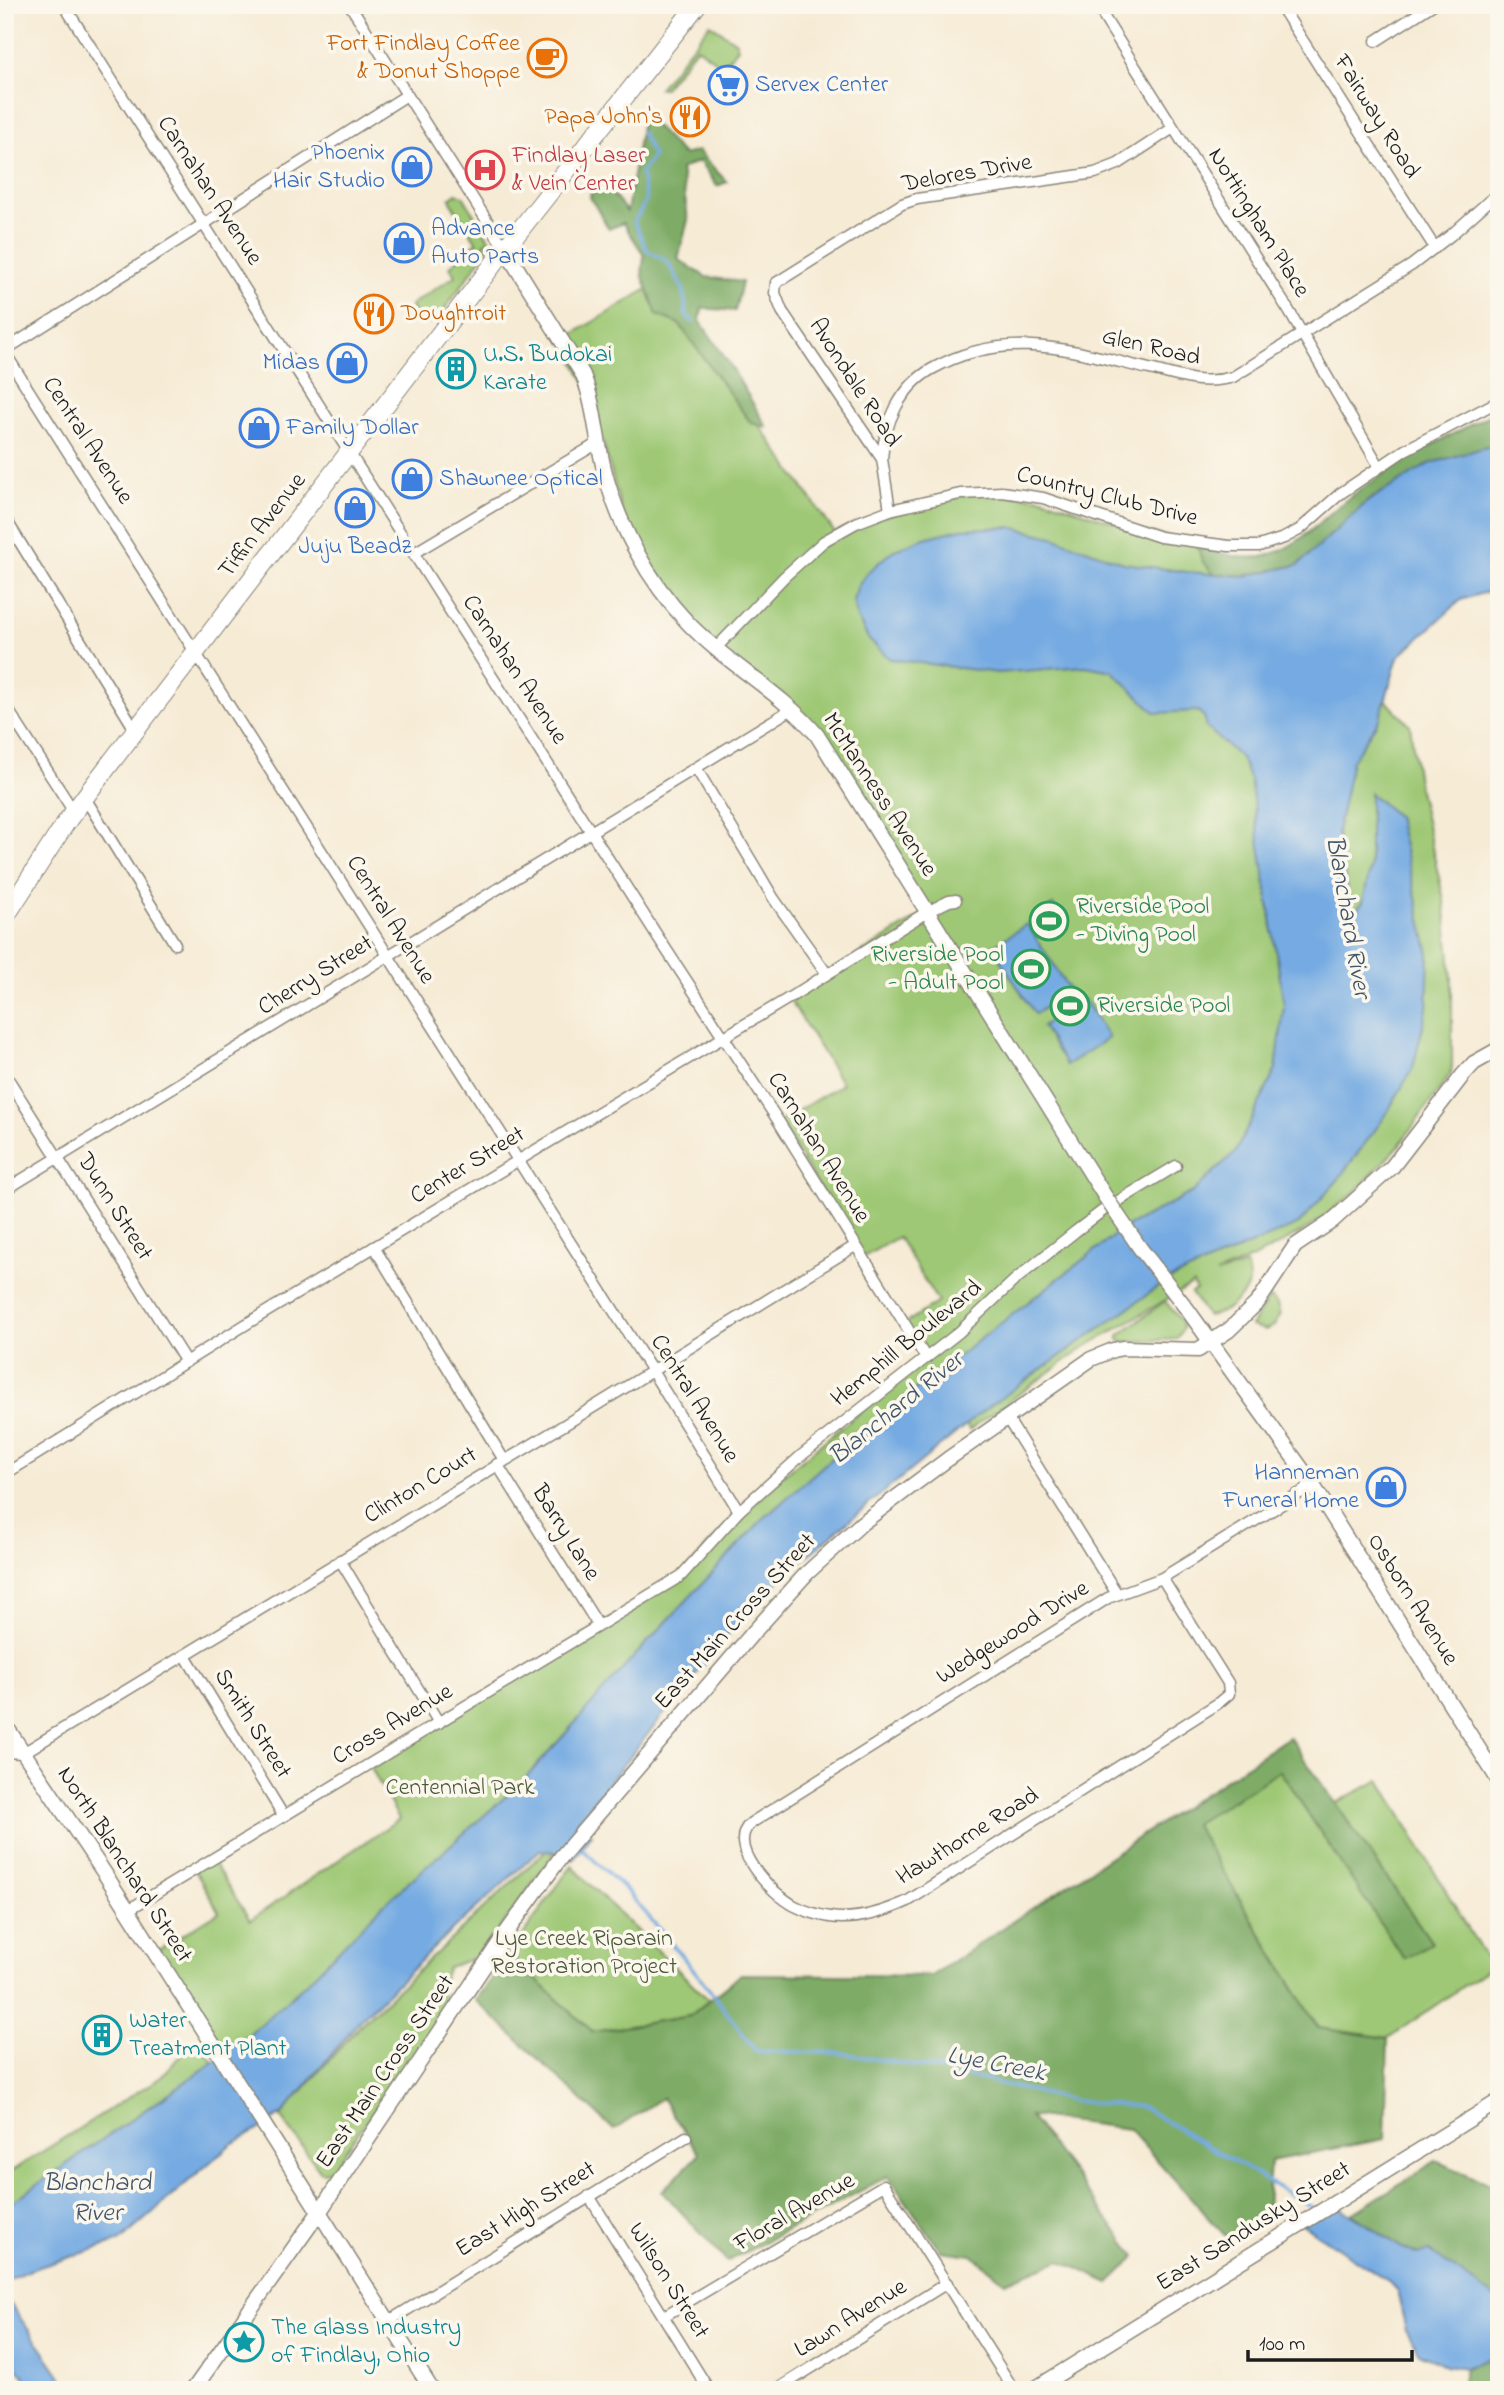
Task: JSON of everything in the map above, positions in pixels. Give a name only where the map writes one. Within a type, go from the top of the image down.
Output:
[{"type":"highway","name":"Tiffin Avenue","points":[[5,917],[80,805],[136,731],[505,249],[697,5]]},
{"type":"main road","name":"McManness Avenue","points":[[505,249],[583,375],[589,390],[598,443],[612,495],[639,556],[677,611],[716,648],[792,709],[817,735],[1106,1198],[1187,1309]]},
{"type":"main road","name":"East Main Cross Street","points":[[193,2390],[320,2211],[506,1933],[561,1857],[807,1573],[841,1541],[895,1498],[1091,1359],[1113,1350],[1198,1350],[1230,1330],[1249,1314],[1295,1246],[1340,1215],[1392,1167],[1462,1075],[1474,1063],[1499,1049]]},
{"type":"main road","name":"Osborn Avenue","points":[[1187,1309],[1313,1485],[1499,1781]]},
{"type":"main road","name":"North Blanchard Street","points":[[5,1726],[128,1910],[432,2390]]},
{"type":"main road","name":"East Sandusky Street","points":[[1033,2390],[1499,2101]]},
{"type":"street","name":"Carnahan Avenue","points":[[64,5],[591,833],[779,1122],[926,1358]]},
{"type":"street","name":"McManness Avenue","points":[[350,5],[505,249]]},
{"type":"street","name":"Nottingham Place","points":[[1100,5],[1105,19],[1302,334],[1380,466]]},
{"type":"street","points":[[1376,41],[1432,5]]},
{"type":"street","name":"Fairway Road","points":[[1282,8],[1435,248]]},
{"type":"street","points":[[5,351],[407,95]]},
{"type":"street","name":"Delores Drive","points":[[776,283],[902,204],[917,199],[1095,173],[1118,164],[1173,128]]},
{"type":"street","name":"Glen Road","points":[[881,458],[889,424],[908,387],[941,364],[973,352],[1014,345],[1047,346],[1209,382],[1240,373],[1435,248],[1499,192]]},
{"type":"street","name":"Avondale Road","points":[[776,283],[775,293],[782,311],[881,458],[890,510]]},
{"type":"street","name":"Central Avenue","points":[[5,351],[739,1511]]},
{"type":"street","name":"Country Club Drive","points":[[716,648],[784,576],[824,541],[856,523],[890,510],[960,494],[1002,492],[1043,498],[1160,537],[1249,547],[1271,543],[1299,530],[1342,493],[1380,466],[1499,401]]},
{"type":"street","points":[[414,553],[598,443]]},
{"type":"street","points":[[5,518],[136,731]]},
{"type":"street","points":[[5,705],[80,805],[175,944]]},
{"type":"street","name":"Cherry Street","points":[[5,1190],[792,709]]},
{"type":"street","points":[[696,768],[774,899],[827,974]]},
{"type":"street","name":"Center Street","points":[[5,1474],[927,912],[956,900]]},
{"type":"street","name":"Dunn Street","points":[[5,1074],[186,1362]]},
{"type":"street","name":"Hemphill Boulevard","points":[[681,1576],[739,1511],[802,1455],[958,1333],[1016,1279],[1076,1231],[1105,1209],[1177,1166]]},
{"type":"street","name":"Clinton Court","points":[[23,1753],[855,1246]]},
{"type":"street","name":"Barry Lane","points":[[374,1247],[598,1625]]},
{"type":"street","points":[[1007,1418],[1117,1594]]},
{"type":"street","name":"Wedgewood Drive","points":[[743,1831],[751,1823],[1117,1594],[1162,1578],[1313,1485]]},
{"type":"street","points":[[340,1560],[439,1723]]},
{"type":"street","name":"Cross Avenue","points":[[128,1910],[681,1576]]},
{"type":"street","name":"Hawthorne Road","points":[[743,1831],[742,1845],[753,1866],[780,1896],[793,1905],[813,1913],[845,1919],[861,1917],[908,1901],[1229,1694],[1228,1683],[1162,1578]]},
{"type":"street","name":"Smith Street","points":[[185,1655],[283,1815]]},
{"type":"street","points":[[5,1752],[23,1753]]},
{"type":"street","name":"East High Street","points":[[389,2321],[686,2137]]},
{"type":"street","name":"Floral Avenue","points":[[664,2316],[884,2185],[1014,2390]]},
{"type":"street","name":"Wilson Street","points":[[589,2196],[709,2390]]},
{"type":"street","name":"Lawn Avenue","points":[[776,2390],[947,2283]]},
{"type":"green space","points":[[710,24],[736,42],[738,48],[722,66],[697,47],[664,88],[659,88]]},
{"type":"green space","points":[[643,113],[683,155],[698,151],[727,182],[717,186],[699,161],[681,169],[688,220],[678,259],[706,277],[742,282],[735,311],[702,308],[700,321],[767,427],[751,423],[679,324],[657,315],[642,274],[644,255],[623,223],[609,229],[590,197],[593,182],[604,184],[627,212]]},
{"type":"green space","points":[[456,193],[463,196],[489,239],[484,245],[488,249],[439,317],[426,323],[417,317],[411,308],[412,304],[455,276],[450,267],[468,248],[477,243],[452,204],[450,198]]},
{"type":"green space","name":"Centennial Park","points":[[659,282],[835,533],[856,523],[977,492],[1043,498],[1136,530],[1207,544],[1214,574],[1331,645],[1410,725],[1419,790],[1444,900],[1452,979],[1452,1072],[1398,1147],[1352,1195],[1306,1230],[1256,1257],[1216,1274],[1246,1265],[1248,1284],[1230,1306],[1207,1316],[1191,1293],[1196,1290],[1193,1284],[1082,1349],[969,1430],[951,1400],[236,2080],[155,1952],[219,1912],[194,1869],[211,1859],[250,1920],[399,1819],[369,1764],[681,1576],[739,1511],[926,1358],[904,1324],[938,1302],[898,1237],[862,1258],[779,1122],[842,1084],[789,998],[927,912],[817,735],[688,623],[628,534],[589,390],[563,340]]},
{"type":"green space","points":[[1499,410],[1499,449],[1486,447],[1429,465],[1368,501],[1298,565],[1244,576],[1214,574],[1202,561],[1198,548],[1254,558],[1283,549],[1386,473]]},
{"type":"green space","points":[[1270,1297],[1277,1304],[1280,1315],[1274,1326],[1265,1330],[1251,1326]]},
{"type":"green space","points":[[1165,1301],[1181,1321],[1183,1328],[1177,1339],[1119,1340],[1119,1335]]},
{"type":"green space","points":[[1289,1737],[1432,1943],[1404,1959],[1280,1771],[1194,1824],[1318,2028],[1388,2038],[1385,2139],[1270,2161],[1267,2210],[1228,2239],[1129,2129],[1030,2116],[1136,2257],[1109,2283],[1060,2260],[1005,2282],[972,2255],[941,2251],[888,2176],[727,2262],[662,2191],[699,2154],[662,2098],[614,2130],[475,2000],[509,1955],[593,2032],[690,2016],[741,1974],[931,1976]]},
{"type":"green space","points":[[1280,1770],[1432,1943],[1335,1803],[1380,1780],[1491,1967],[1388,2038],[1319,2028],[1193,1823]]},
{"type":"green space","points":[[545,1851],[555,1852],[480,1956],[448,1967],[440,1987],[446,2007],[442,2017],[380,2109],[376,2107],[331,2171],[321,2172],[280,2116],[360,2025]]},
{"type":"green space","name":"Lye Creek Riparain Restoration Project","points":[[572,1865],[709,2000],[690,2016],[593,2032],[509,1955]]},
{"type":"green space","points":[[195,2040],[214,2062],[5,2207],[5,2175],[161,2077]]},
{"type":"green space","points":[[1436,2161],[1499,2188],[1499,2301],[1429,2251],[1418,2255],[1402,2248],[1352,2214]]},
{"type":"green space","points":[[1499,2354],[1499,2390],[1460,2390],[1465,2368]]},
{"type":"water","name":"Blanchard River","points":[[1486,447],[1499,449],[1499,588],[1461,600],[1398,657],[1380,718],[1352,761],[1337,832],[1351,915],[1363,902],[1370,868],[1370,793],[1397,816],[1429,954],[1427,1009],[1413,1068],[1384,1118],[1337,1181],[1299,1224],[1168,1280],[983,1411],[869,1504],[788,1572],[740,1619],[579,1820],[592,1834],[573,1860],[555,1852],[540,1850],[448,1934],[359,2021],[284,2112],[260,2129],[231,2144],[120,2241],[24,2272],[5,2282],[5,2207],[214,2062],[231,2045],[250,2034],[306,1983],[384,1904],[522,1782],[762,1520],[863,1430],[1124,1228],[1193,1192],[1236,1151],[1276,1069],[1284,1005],[1250,780],[1241,758],[1205,726],[1205,718],[1198,711],[1156,713],[1112,671],[1086,666],[998,673],[890,659],[869,640],[857,618],[853,600],[858,586],[868,572],[892,551],[924,538],[961,529],[1010,527],[1053,537],[1124,563],[1187,572],[1245,576],[1298,565],[1368,501],[1429,464]]},
{"type":"water","name":"Riverside Pool - Diving Pool","points":[[1053,905],[1065,924],[1046,936],[1034,918]]},
{"type":"water","name":"Riverside Pool - Adult Pool","points":[[1027,924],[1070,991],[1035,1014],[992,947]]},
{"type":"water","points":[[1084,999],[1109,1038],[1066,1065],[1042,1026]]},
{"type":"water","points":[[1335,2204],[1402,2248],[1418,2255],[1429,2251],[1499,2301],[1499,2354],[1465,2368],[1446,2365],[1419,2353],[1406,2330],[1397,2291],[1387,2280],[1302,2224]]},
{"type":"water","points":[[5,2296],[62,2378],[67,2390],[35,2390],[5,2353]]},
{"type":"waterway","points":[[641,132],[653,156],[641,173],[646,201],[634,222],[647,250],[668,262],[684,291],[686,315],[693,322]]},
{"type":"waterway","name":"Lye Creek","points":[[579,1846],[626,1890],[699,1976],[756,2051],[839,2053],[941,2070],[1075,2101],[1142,2107],[1315,2209]]},
{"type":"place","name":"Fort Findlay Coffee & Donut Shoppe","points":[[547,58]]},
{"type":"place","name":"Servex Center","points":[[728,85]]},
{"type":"place","name":"Papa John's","points":[[690,117]]},
{"type":"place","name":"Phoenix Hair Studio","points":[[412,167]]},
{"type":"place","name":"Findlay Laser & Vein Center","points":[[485,170]]},
{"type":"place","name":"Advance Auto Parts","points":[[404,243]]},
{"type":"place","name":"Doughtroit","points":[[374,314]]},
{"type":"place","name":"Midas","points":[[347,363]]},
{"type":"place","name":"U.S. Budokai Karate","points":[[456,369]]},
{"type":"place","name":"Family Dollar","points":[[259,428]]},
{"type":"place","name":"Shawnee Optical","points":[[412,479]]},
{"type":"place","name":"Juju Beadz","points":[[355,508]]},
{"type":"place","name":"Riverside Pool - Diving Pool","points":[[1049,921]]},
{"type":"place","name":"Riverside Pool - Adult Pool","points":[[1031,969]]},
{"type":"place","name":"Riverside Pool","points":[[1070,1006]]},
{"type":"place","name":"Hanneman Funeral Home","points":[[1386,1487]]},
{"type":"place","name":"Water Treatment Plant","points":[[102,2035]]},
{"type":"place","name":"The Glass Industry of Findlay, Ohio","points":[[244,2342]]}]
